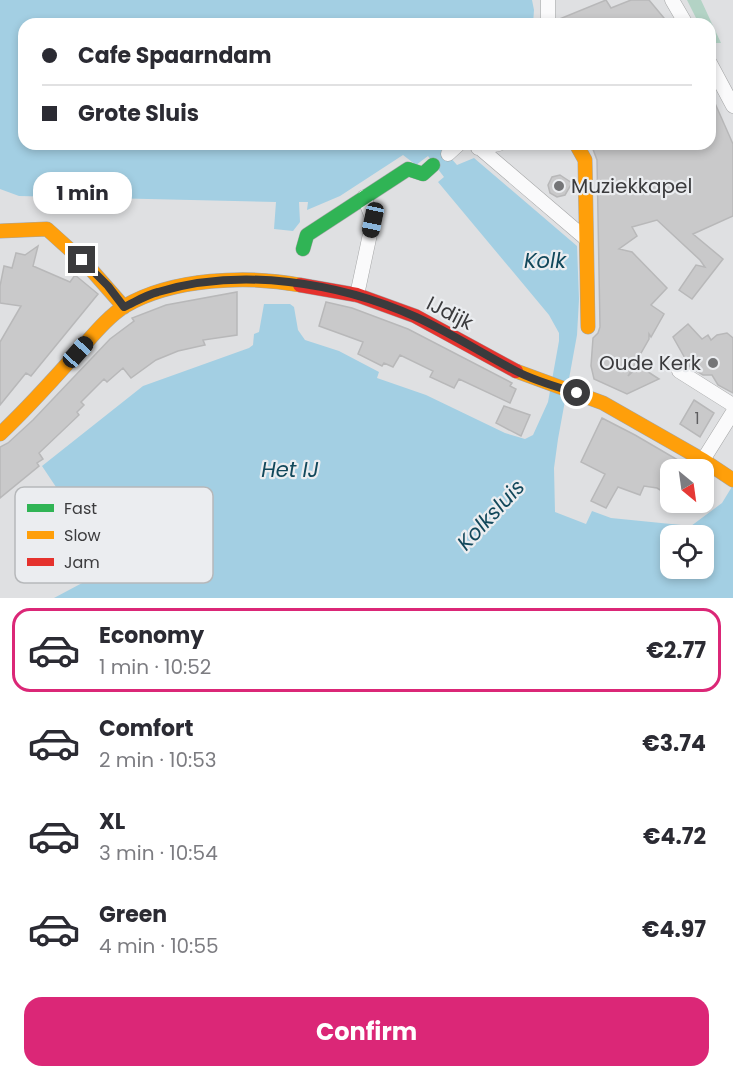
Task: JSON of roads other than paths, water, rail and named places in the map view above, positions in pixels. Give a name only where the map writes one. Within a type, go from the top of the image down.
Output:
[{"type":"street","points":[[548,0],[548,18]]},
{"type":"street","points":[[672,0],[682,18]]},
{"type":"street","points":[[716,74],[733,106]]},
{"type":"street","points":[[448,154],[452,150]]},
{"type":"street","points":[[482,150],[585,238]]},
{"type":"street","points":[[579,150],[585,160],[588,327]]},
{"type":"street","points":[[303,249],[307,235],[364,197],[408,169],[428,169]]},
{"type":"street","points":[[357,295],[373,220],[364,197]]},
{"type":"street","points":[[0,231],[47,229],[108,286],[124,307]]},
{"type":"street","name":"IJdijk","points":[[0,434],[25,411],[90,339],[124,307],[157,292],[201,283],[236,280],[280,281],[357,295],[415,316],[517,372],[603,403],[701,459]]},
{"type":"street","points":[[679,371],[733,405]]},
{"type":"street","points":[[704,459],[733,412]]},
{"type":"street","name":"IJdijk","points":[[714,467],[733,480]]},
{"type":"water","name":"Het IJ","points":[[0,0],[532,0],[533,18],[18,18],[18,150],[444,150],[457,165],[474,158],[577,246],[579,299],[577,335],[554,468],[555,512],[586,524],[592,511],[611,518],[681,525],[660,525],[660,579],[714,579],[714,525],[692,525],[709,513],[714,513],[714,509],[722,503],[733,485],[733,598],[54,598],[82,583],[213,583],[213,487],[56,487],[42,466],[143,386],[249,348],[253,345],[254,334],[259,332],[264,304],[290,304],[294,307],[298,330],[305,340],[339,351],[379,372],[377,378],[426,395],[505,433],[525,439],[533,435],[548,402],[559,333],[549,315],[438,182],[444,177],[428,156],[416,165],[403,155],[340,196],[307,210],[308,202],[299,202],[300,222],[293,231],[274,229],[276,202],[19,196],[0,189]]},
{"type":"place","name":"Muziekkapel","points":[[559,186]]},
{"type":"place","name":"Oude Kerk","points":[[713,363]]},
{"type":"water label","name":"Kolk","points":[[545,261]]},
{"type":"water label","name":"Kolksluis","points":[[491,515]]}]
